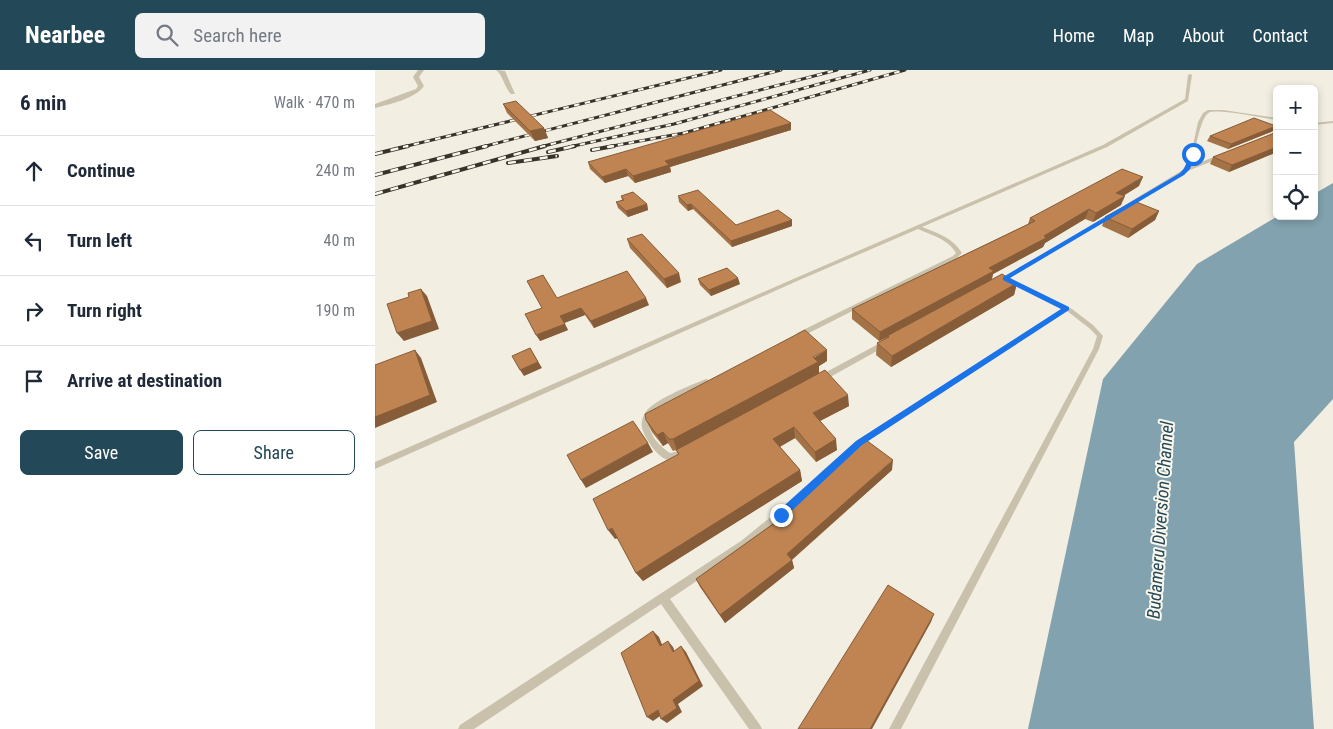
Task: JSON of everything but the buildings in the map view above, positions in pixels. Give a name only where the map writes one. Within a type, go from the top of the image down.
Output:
[{"type":"street","points":[[375,106],[419,90],[421,86],[416,77],[421,70]]},
{"type":"street","points":[[499,70],[503,72],[507,86],[513,93]]},
{"type":"lane","points":[[375,466],[1105,146],[1187,100],[1190,75]]},
{"type":"lane","points":[[1188,169],[1200,122],[1204,114],[1209,111],[1223,111],[1273,118]]},
{"type":"lane","points":[[1318,124],[1333,122]]},
{"type":"lane","points":[[1123,209],[1188,169],[1223,155]]},
{"type":"lane","points":[[997,283],[1115,214]]},
{"type":"lane","points":[[790,339],[955,257],[959,253],[957,247],[918,227]]},
{"type":"lane","points":[[895,729],[1096,349],[1100,336],[1089,323],[1067,309],[1005,278]]},
{"type":"lane","points":[[816,482],[859,443],[1067,309]]},
{"type":"lane","points":[[816,381],[893,339]]},
{"type":"lane","points":[[697,446],[680,455],[669,457],[659,452],[646,432],[645,422],[649,413],[661,405],[713,379]]},
{"type":"lane","points":[[464,729],[744,544],[788,508]]},
{"type":"lane","points":[[663,598],[756,729]]},
{"type":"water","name":"Budameru Diversion Channel","points":[[1333,183],[1333,399],[1294,442],[1314,729],[1028,729],[1103,379],[1197,264],[1273,219],[1318,220],[1318,192]]},
{"type":"railway","points":[[403,147],[721,70]]},
{"type":"railway","points":[[482,147],[781,70]]},
{"type":"railway","points":[[540,147],[837,70]]},
{"type":"railway","points":[[569,147],[674,124],[870,70]]},
{"type":"railway","points":[[607,147],[684,133],[905,70]]},
{"type":"railway","points":[[375,154],[408,146]]},
{"type":"railway","points":[[375,175],[487,146]]},
{"type":"railway","points":[[375,194],[545,146]]},
{"type":"railway","points":[[548,152],[575,146]]},
{"type":"railway","points":[[592,150],[614,146]]},
{"type":"railway","points":[[508,163],[557,156]]},
{"type":"route","points":[[781,515],[859,443],[1067,309],[1005,278],[1182,174],[1188,169],[1193,154]]}]
